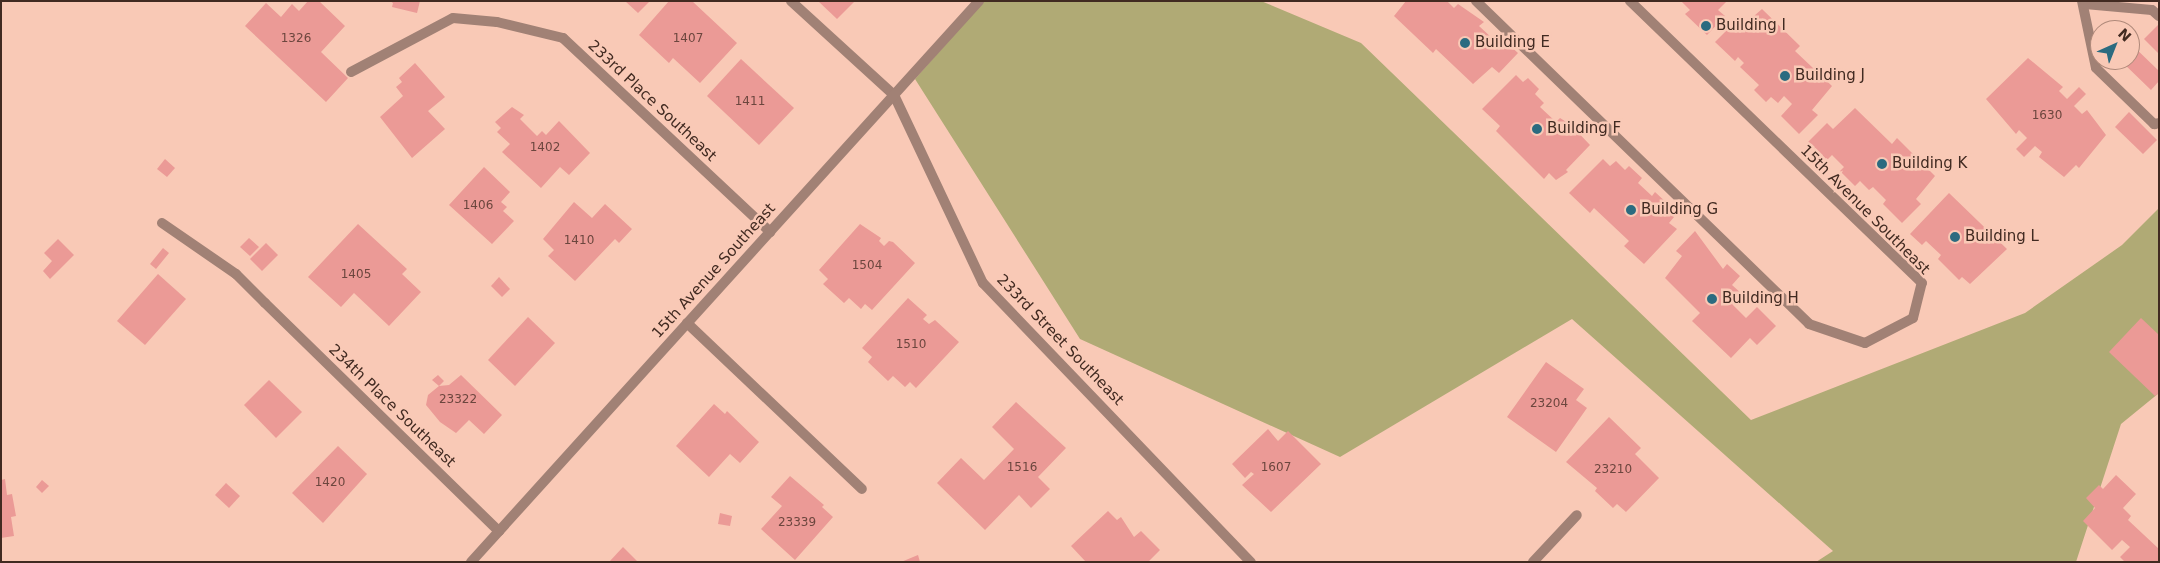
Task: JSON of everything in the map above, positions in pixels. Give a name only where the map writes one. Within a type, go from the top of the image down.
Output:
[{"type":"street","name":"233rd Street Southeast","points":[[791,1],[894,95],[984,283],[1251,562]]},
{"type":"street","name":"15th Avenue Southeast","points":[[471,562],[979,1]]},
{"type":"street","name":"15th Avenue Southeast","points":[[1476,1],[1809,324],[1865,343],[1913,318],[1922,283],[1630,1]]},
{"type":"street","points":[[2159,16],[2152,10],[2084,3],[2096,68],[2154,124],[2159,123]]},
{"type":"street","name":"233rd Place Southeast","points":[[351,72],[453,18],[497,22],[562,38],[770,232]]},
{"type":"street","name":"234th Place Southeast","points":[[162,223],[236,274],[499,531]]},
{"type":"street","points":[[688,323],[862,488]]},
{"type":"street","points":[[1533,562],[1577,515]]},
{"type":"shaded area","points":[[984,1],[1261,1],[1361,43],[1751,420],[2025,313],[2122,245],[2159,208],[2159,393],[2121,424],[2076,562],[1816,562],[1833,551],[1572,319],[1340,457],[1080,339],[915,79]]},
{"type":"building","points":[[308,1],[319,1],[345,26],[321,52],[348,78],[326,102],[245,26],[266,3],[281,17],[292,4],[299,11]]},
{"type":"building","points":[[390,1],[420,1],[417,13],[392,7],[393,3]]},
{"type":"building","points":[[625,1],[650,1],[638,13]]},
{"type":"building","points":[[669,1],[692,1],[737,43],[700,83],[673,58],[669,63],[639,35]]},
{"type":"building","points":[[818,1],[855,1],[837,19]]},
{"type":"building","name":"Building E","points":[[1406,1],[1447,1],[1454,8],[1458,4],[1484,22],[1479,26],[1492,38],[1496,33],[1518,53],[1499,73],[1492,67],[1473,84],[1436,49],[1433,53],[1394,16]]},
{"type":"building","name":"Building I","points":[[1681,1],[1727,1],[1718,10],[1725,16],[1707,35],[1685,14],[1690,10]]},
{"type":"building","name":"Building J","points":[[1762,9],[1800,46],[1795,51],[1832,86],[1812,110],[1818,115],[1799,134],[1781,116],[1792,104],[1784,96],[1778,103],[1771,97],[1766,102],[1754,90],[1759,85],[1740,67],[1744,63],[1738,57],[1735,61],[1715,42],[1733,24],[1739,29]]},
{"type":"building","points":[[2159,24],[2159,54],[2144,39]]},
{"type":"building","points":[[2140,53],[2159,71],[2159,81],[2151,90],[2130,70],[2140,70]]},
{"type":"building","points":[[2028,58],[2063,87],[2059,91],[2067,99],[2079,87],[2086,94],[2074,106],[2082,114],[2087,110],[2106,135],[2079,168],[2076,165],[2064,177],[2039,157],[2042,152],[2035,146],[2024,157],[2016,149],[2027,138],[2019,130],[2016,134],[1986,99]]},
{"type":"building","points":[[741,59],[794,108],[759,145],[707,96]]},
{"type":"building","points":[[415,63],[445,97],[428,111],[445,129],[412,158],[380,117],[403,96],[396,87],[402,82],[399,78]]},
{"type":"building","name":"Building F","points":[[1516,75],[1523,82],[1528,78],[1539,89],[1535,94],[1544,103],[1540,107],[1556,122],[1560,118],[1571,125],[1590,145],[1566,170],[1568,172],[1556,180],[1549,173],[1544,179],[1496,131],[1500,126],[1482,109]]},
{"type":"building","points":[[512,107],[524,115],[520,119],[537,136],[542,131],[546,135],[559,121],[590,153],[569,175],[560,167],[541,188],[502,152],[510,144],[497,132],[501,128],[495,122]]},
{"type":"building","name":"Building K","points":[[1855,108],[1892,144],[1897,138],[1935,176],[1916,199],[1921,204],[1902,223],[1883,204],[1886,200],[1873,187],[1869,190],[1860,181],[1855,186],[1840,171],[1844,167],[1832,155],[1827,160],[1808,142],[1827,123],[1833,129]]},
{"type":"building","points":[[2129,112],[2157,140],[2143,154],[2115,127]]},
{"type":"building","points":[[165,159],[175,168],[167,177],[157,169]]},
{"type":"building","name":"Building G","points":[[1603,159],[1610,166],[1616,161],[1625,170],[1629,166],[1642,178],[1638,183],[1652,196],[1655,192],[1668,204],[1664,208],[1674,217],[1669,223],[1677,229],[1644,264],[1624,246],[1629,241],[1594,208],[1590,213],[1569,193]]},
{"type":"building","points":[[484,167],[510,192],[501,202],[507,207],[503,211],[514,221],[492,244],[449,205]]},
{"type":"building","name":"Building L","points":[[1949,193],[2007,249],[1970,284],[1962,277],[1959,280],[1938,259],[1941,255],[1926,241],[1922,245],[1910,234]]},
{"type":"building","points":[[574,202],[592,218],[605,204],[632,229],[619,243],[615,239],[575,281],[548,256],[554,250],[543,239]]},
{"type":"building","points":[[358,224],[407,269],[402,274],[421,292],[389,326],[354,293],[341,307],[308,277]]},
{"type":"building","points":[[860,224],[881,238],[879,241],[884,246],[889,241],[893,242],[915,263],[872,310],[865,304],[861,309],[849,298],[844,303],[823,284],[828,279],[819,270]]},
{"type":"building","name":"Building H","points":[[1695,231],[1723,269],[1727,264],[1740,276],[1732,285],[1742,294],[1732,304],[1746,318],[1757,307],[1776,326],[1757,345],[1750,338],[1731,358],[1692,321],[1700,313],[1665,278],[1682,256],[1676,251]]},
{"type":"building","points":[[249,238],[259,247],[250,256],[240,247]]},
{"type":"building","points":[[58,239],[74,255],[50,279],[43,271],[52,261],[44,253]]},
{"type":"building","points":[[266,243],[278,255],[262,271],[250,259]]},
{"type":"building","points":[[163,248],[169,253],[156,269],[150,264]]},
{"type":"building","points":[[158,274],[186,299],[145,345],[117,321]]},
{"type":"building","points":[[499,277],[510,289],[502,297],[491,286]]},
{"type":"building","points":[[908,298],[927,315],[923,319],[929,324],[935,320],[959,342],[916,388],[910,382],[905,387],[893,376],[888,381],[868,362],[872,357],[862,348]]},
{"type":"building","points":[[528,317],[555,343],[515,386],[488,360]]},
{"type":"building","points":[[2141,318],[2159,335],[2159,393],[2155,396],[2109,352]]},
{"type":"building","points":[[1546,362],[1584,389],[1576,400],[1587,408],[1556,452],[1507,417]]},
{"type":"building","points":[[438,375],[444,381],[439,386],[432,380]]},
{"type":"building","points":[[461,375],[502,415],[484,434],[469,420],[456,433],[440,422],[426,405],[428,395],[439,386],[449,385]]},
{"type":"building","points":[[269,380],[302,412],[276,438],[244,405]]},
{"type":"building","points":[[1016,402],[1066,448],[1038,477],[1050,489],[1031,508],[1019,495],[985,530],[937,483],[961,458],[984,480],[1014,449],[992,427]]},
{"type":"building","points":[[714,404],[725,414],[727,411],[759,442],[740,463],[730,454],[709,477],[676,446]]},
{"type":"building","points":[[1609,417],[1641,448],[1635,454],[1659,478],[1626,512],[1617,504],[1613,508],[1595,491],[1597,488],[1566,462]]},
{"type":"building","points":[[1268,429],[1278,441],[1288,431],[1321,464],[1271,512],[1242,485],[1254,474],[1251,472],[1245,478],[1232,464]]},
{"type":"building","points":[[338,446],[367,474],[323,523],[292,493]]},
{"type":"building","points":[[2116,475],[2136,494],[2123,508],[2131,516],[2128,520],[2159,549],[2158,562],[2125,562],[2120,557],[2130,547],[2122,540],[2112,550],[2083,521],[2095,508],[2086,498],[2099,485],[2103,489]]},
{"type":"building","points":[[790,476],[824,505],[822,507],[833,517],[795,560],[761,529],[782,506],[771,497]]},
{"type":"building","points":[[5,479],[7,495],[12,494],[16,516],[11,517],[14,536],[1,538],[1,480]]},
{"type":"building","points":[[42,480],[49,486],[42,493],[36,487]]},
{"type":"building","points":[[226,483],[240,496],[229,508],[215,495]]},
{"type":"building","points":[[1108,511],[1117,520],[1121,517],[1134,537],[1141,531],[1160,550],[1148,562],[1086,562],[1071,546]]},
{"type":"building","points":[[720,513],[732,516],[730,526],[718,524]]},
{"type":"building","points":[[623,547],[638,562],[609,562]]},
{"type":"building","points":[[918,555],[920,562],[901,562]]},
{"type":"place","name":"Building I","points":[[1706,26]]},
{"type":"place","name":"Building E","points":[[1465,43]]},
{"type":"place","name":"Building J","points":[[1785,76]]},
{"type":"place","name":"Building F","points":[[1537,129]]},
{"type":"place","name":"Building K","points":[[1882,164]]},
{"type":"place","name":"Building G","points":[[1631,210]]},
{"type":"place","name":"Building L","points":[[1955,237]]},
{"type":"place","name":"Building H","points":[[1712,299]]}]
